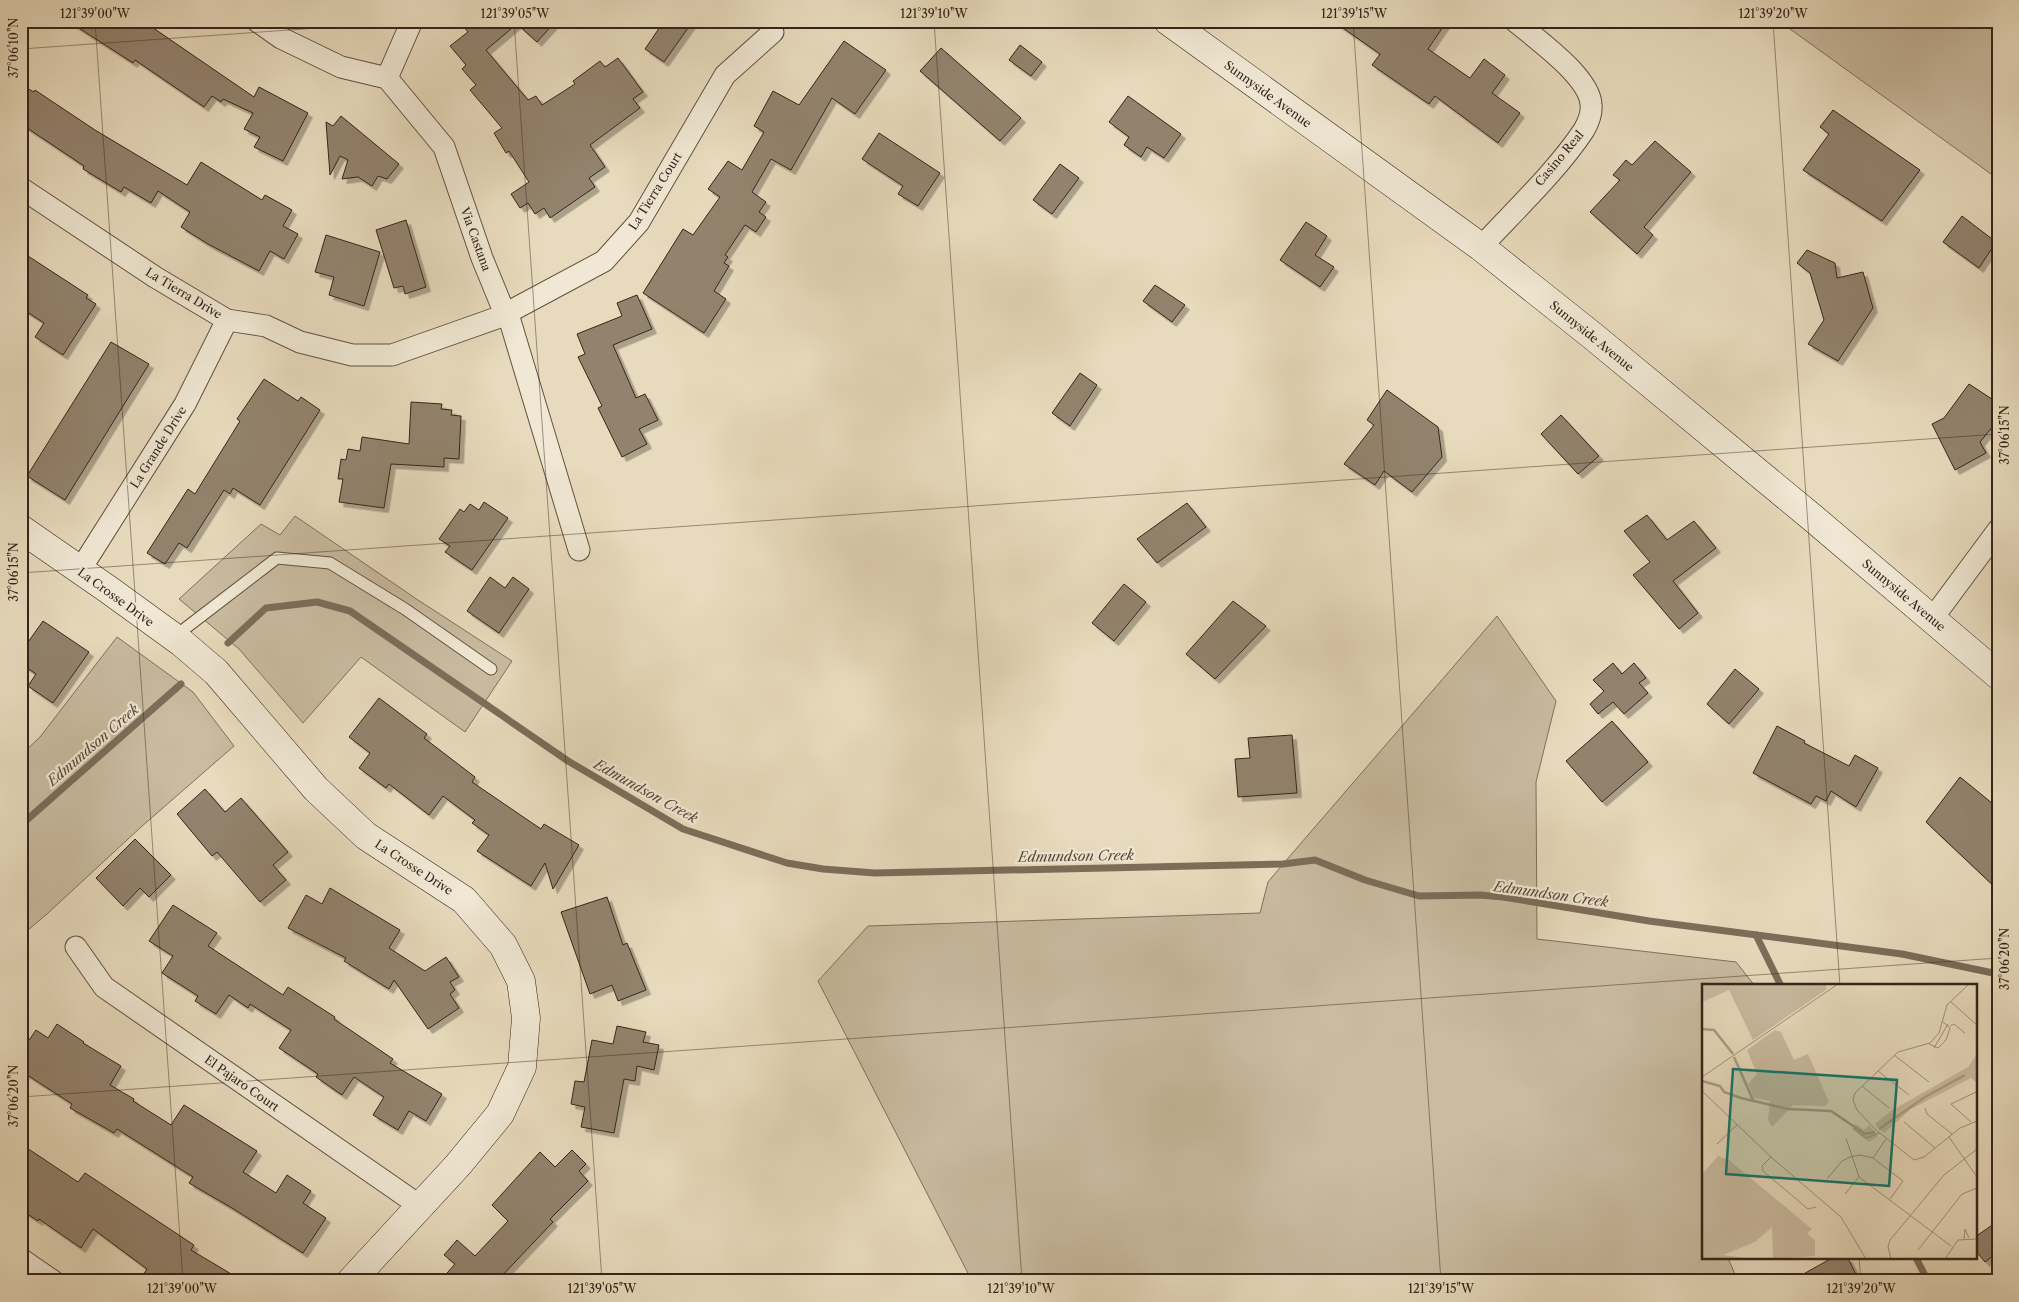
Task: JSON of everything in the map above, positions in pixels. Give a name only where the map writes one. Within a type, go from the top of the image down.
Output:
[{"type":"street","points":[[257,21],[281,38],[341,67],[387,78],[412,21]]},
{"type":"street","name":"Sunnyside Avenue","points":[[1168,21],[1481,248],[1594,337],[1998,675]]},
{"type":"street","name":"Casino Real","points":[[1481,248],[1557,163],[1585,128],[1592,104],[1582,82],[1574,71],[1516,21]]},
{"type":"street","name":"La Tierra Court","points":[[506,314],[604,261],[638,222],[725,75],[773,32]]},
{"type":"street","name":"Via Castana","points":[[387,78],[444,147],[482,258],[506,314],[579,550]]},
{"type":"street","name":"La Tierra Drive","points":[[21,188],[155,277],[227,320],[266,326],[300,342],[352,355],[392,355],[506,314]]},
{"type":"street","name":"La Grande Drive","points":[[80,570],[186,404],[227,320]]},
{"type":"street","name":"La Crosse Drive","points":[[21,529],[173,638],[216,672],[316,790],[366,836],[464,900],[503,945],[521,981],[526,1018],[522,1067],[500,1114],[458,1165],[357,1279]]},
{"type":"street","points":[[1932,619],[1998,530]]},
{"type":"street","name":"El Pajaro Court","points":[[76,947],[104,987],[420,1206]]},
{"type":"street","points":[[21,1259],[53,1281]]},
{"type":"lane","points":[[173,638],[276,558],[330,563],[405,609],[491,669]]},
{"type":"shaded area","points":[[1779,21],[1998,21],[1998,179]]},
{"type":"shaded area","points":[[295,516],[418,600],[512,661],[465,732],[361,657],[303,723],[239,649],[179,599],[261,524],[280,535]]},
{"type":"shaded area","points":[[1497,616],[1556,701],[1536,782],[1537,939],[1736,962],[1753,984],[1702,984],[1702,1260],[1729,1260],[1738,1281],[972,1281],[818,981],[868,926],[1260,913],[1268,882]]},
{"type":"shaded area","points":[[117,637],[193,692],[234,746],[21,936],[21,755],[40,737]]},
{"type":"building","points":[[68,21],[143,21],[254,97],[259,87],[308,113],[283,161],[254,147],[260,137],[244,129],[253,113],[223,99],[221,102],[212,96],[204,107],[135,60],[133,63]]},
{"type":"building","points":[[459,21],[556,21],[537,42],[517,24],[486,50],[528,100],[536,96],[542,105],[575,84],[573,81],[600,61],[605,67],[618,58],[643,92],[633,99],[640,108],[590,145],[605,167],[589,178],[595,187],[550,218],[544,208],[535,214],[528,203],[520,208],[511,194],[529,182],[509,151],[506,153],[494,133],[502,128],[470,90],[476,85],[462,69],[466,65],[450,46],[468,32]]},
{"type":"building","points":[[664,21],[693,21],[664,62],[645,49]]},
{"type":"building","points":[[1333,21],[1447,21],[1428,49],[1470,78],[1484,59],[1505,75],[1492,93],[1520,113],[1498,143],[1435,96],[1429,104],[1372,65],[1380,54]]},
{"type":"building","points":[[844,41],[886,70],[855,114],[832,98],[791,170],[771,159],[752,192],[766,202],[759,212],[766,217],[756,232],[745,225],[725,255],[728,257],[724,263],[729,266],[714,291],[726,299],[704,333],[643,293],[683,229],[693,235],[720,197],[708,189],[728,161],[742,170],[764,132],[754,126],[773,91],[799,105]]},
{"type":"building","points":[[1020,45],[1042,62],[1031,76],[1009,60]]},
{"type":"building","points":[[941,48],[1021,118],[1000,141],[920,71]]},
{"type":"building","points":[[21,85],[34,92],[35,90],[95,130],[187,185],[201,162],[262,200],[265,195],[292,210],[283,226],[298,234],[284,259],[270,251],[259,271],[208,244],[181,227],[190,212],[158,191],[151,203],[124,187],[121,192],[83,169],[84,166],[21,124]]},
{"type":"building","points":[[1128,96],[1181,134],[1164,158],[1147,147],[1141,157],[1124,145],[1129,137],[1109,122]]},
{"type":"building","points":[[1833,110],[1920,170],[1882,221],[1803,170],[1829,134],[1820,127]]},
{"type":"building","points":[[341,116],[399,164],[387,179],[378,176],[372,186],[358,177],[342,179],[348,160],[340,156],[330,175],[326,122],[333,126]]},
{"type":"building","points":[[879,133],[940,173],[918,206],[898,194],[903,186],[862,159]]},
{"type":"building","points":[[1655,141],[1691,172],[1644,227],[1653,235],[1637,254],[1590,212],[1620,180],[1613,175],[1626,160],[1632,165]]},
{"type":"building","points":[[1060,164],[1079,178],[1052,214],[1033,200]]},
{"type":"building","points":[[1962,216],[1996,242],[1979,268],[1943,242]]},
{"type":"building","points":[[406,220],[426,287],[405,294],[403,286],[394,288],[376,230]]},
{"type":"building","points":[[1306,222],[1327,236],[1315,255],[1334,267],[1320,287],[1280,260]]},
{"type":"building","points":[[326,235],[380,252],[364,306],[329,295],[334,277],[315,272]]},
{"type":"building","points":[[1807,250],[1835,263],[1837,278],[1863,272],[1873,308],[1838,361],[1808,344],[1824,320],[1810,273],[1797,263]]},
{"type":"building","points":[[28,256],[88,295],[86,298],[96,304],[63,355],[35,337],[44,323],[21,308],[21,267]]},
{"type":"building","points":[[1155,285],[1185,305],[1172,322],[1143,301]]},
{"type":"building","points":[[637,295],[652,329],[613,345],[636,398],[645,394],[658,420],[639,429],[647,444],[622,457],[598,408],[602,406],[578,357],[585,354],[577,334],[622,316],[617,303]]},
{"type":"building","points":[[111,342],[149,364],[65,500],[27,476]]},
{"type":"building","points":[[1080,373],[1097,385],[1070,426],[1052,413]]},
{"type":"building","points":[[264,379],[298,401],[301,397],[320,410],[260,505],[233,488],[230,494],[224,490],[187,548],[179,543],[165,564],[147,553],[188,489],[195,494],[240,421],[237,419]]},
{"type":"building","points":[[1969,384],[1998,403],[1998,420],[1980,442],[1986,453],[1955,470],[1932,424],[1944,418]]},
{"type":"building","points":[[1387,390],[1438,427],[1442,457],[1412,492],[1384,471],[1375,485],[1344,464],[1374,425],[1367,420]]},
{"type":"building","points":[[411,402],[442,404],[441,409],[452,410],[451,415],[461,416],[459,459],[444,458],[444,467],[391,464],[384,508],[339,502],[343,479],[338,479],[341,459],[346,460],[348,449],[360,451],[362,437],[409,444]]},
{"type":"building","points":[[1561,415],[1599,456],[1578,474],[1541,434]]},
{"type":"building","points":[[484,502],[508,518],[472,570],[445,552],[450,546],[439,539],[460,509],[464,512],[470,504],[479,510]]},
{"type":"building","points":[[1187,503],[1206,527],[1157,563],[1137,539]]},
{"type":"building","points":[[1647,515],[1667,540],[1694,521],[1716,548],[1673,581],[1698,613],[1679,629],[1633,575],[1650,562],[1624,531]]},
{"type":"building","points":[[490,577],[505,588],[513,577],[529,589],[499,633],[467,611]]},
{"type":"building","points":[[1124,584],[1146,602],[1114,641],[1092,623]]},
{"type":"building","points":[[1233,601],[1266,626],[1215,679],[1186,654]]},
{"type":"building","points":[[43,621],[89,652],[53,703],[28,686],[36,674],[21,664],[21,652]]},
{"type":"building","points":[[1613,663],[1622,674],[1634,663],[1646,678],[1639,683],[1648,693],[1624,714],[1613,702],[1598,714],[1590,704],[1604,691],[1593,680]]},
{"type":"building","points":[[1735,669],[1759,689],[1729,724],[1707,704]]},
{"type":"building","points":[[379,698],[427,734],[424,738],[475,777],[472,782],[541,829],[544,824],[579,845],[553,889],[545,863],[531,886],[477,851],[489,835],[472,823],[475,820],[443,796],[429,815],[389,784],[386,788],[359,768],[370,753],[349,737]]},
{"type":"building","points":[[1612,721],[1648,762],[1602,802],[1566,761]]},
{"type":"building","points":[[1777,726],[1805,741],[1804,743],[1849,766],[1855,755],[1878,768],[1856,807],[1831,791],[1826,801],[1816,796],[1811,804],[1753,773]]},
{"type":"building","points":[[1292,735],[1297,793],[1238,797],[1235,759],[1250,758],[1248,738]]},
{"type":"building","points":[[1960,777],[1998,808],[1998,890],[1926,822]]},
{"type":"building","points":[[205,789],[225,812],[241,798],[288,852],[273,865],[286,880],[260,902],[217,852],[212,856],[177,814]]},
{"type":"building","points":[[135,839],[171,875],[149,897],[140,888],[123,906],[96,878]]},
{"type":"building","points":[[330,888],[400,930],[389,948],[425,971],[446,957],[459,977],[450,982],[455,990],[450,994],[459,1008],[428,1029],[394,980],[389,989],[344,961],[346,958],[288,928],[306,895],[322,904]]},
{"type":"building","points":[[607,897],[623,945],[627,943],[646,990],[618,1001],[612,985],[590,994],[561,912]]},
{"type":"building","points":[[173,905],[217,933],[208,946],[283,995],[288,987],[335,1017],[334,1019],[393,1059],[390,1063],[442,1094],[426,1121],[409,1111],[398,1130],[373,1115],[384,1097],[354,1077],[342,1095],[316,1077],[318,1074],[279,1048],[291,1030],[250,1004],[248,1008],[229,995],[216,1014],[195,1001],[198,996],[162,973],[173,956],[149,941]]},
{"type":"building","points":[[57,1024],[83,1043],[121,1066],[110,1085],[134,1099],[133,1101],[171,1125],[184,1105],[257,1151],[243,1172],[276,1193],[287,1175],[311,1191],[303,1203],[326,1218],[303,1253],[189,1183],[193,1177],[117,1129],[114,1133],[70,1108],[72,1104],[21,1071],[21,1052],[36,1030],[48,1038]]},
{"type":"building","points":[[617,1026],[646,1032],[643,1042],[659,1045],[654,1070],[637,1066],[635,1081],[624,1079],[614,1133],[581,1127],[585,1107],[571,1104],[575,1081],[584,1082],[592,1040],[613,1044]]},
{"type":"building","points":[[21,1144],[78,1182],[85,1173],[194,1245],[191,1250],[243,1281],[139,1281],[147,1269],[93,1229],[81,1248],[39,1219],[38,1221],[21,1210],[21,1202],[29,1190],[21,1185]]},
{"type":"building","points":[[572,1150],[586,1164],[579,1171],[588,1181],[550,1219],[553,1222],[497,1281],[440,1281],[455,1264],[444,1255],[457,1240],[475,1256],[508,1221],[492,1205],[540,1152],[555,1167]]},
{"type":"building","points":[[1998,1221],[1998,1252],[1985,1262],[1976,1251],[1976,1236]]},
{"type":"building","points":[[1828,1260],[1849,1260],[1859,1281],[1791,1281]]},
{"type":"waterway","name":"Edmundson Creek","points":[[228,643],[266,608],[317,602],[350,611],[568,761],[683,829],[787,863],[823,869],[875,873],[1283,864],[1315,860],[1365,880],[1419,896],[1480,895],[1503,897],[1649,921],[1902,954],[1998,974]]},
{"type":"waterway","name":"Edmundson Creek","points":[[21,825],[181,684]]},
{"type":"waterway","points":[[1756,935],[1780,984]]},
{"type":"waterway","points":[[1917,1260],[1928,1281]]}]
